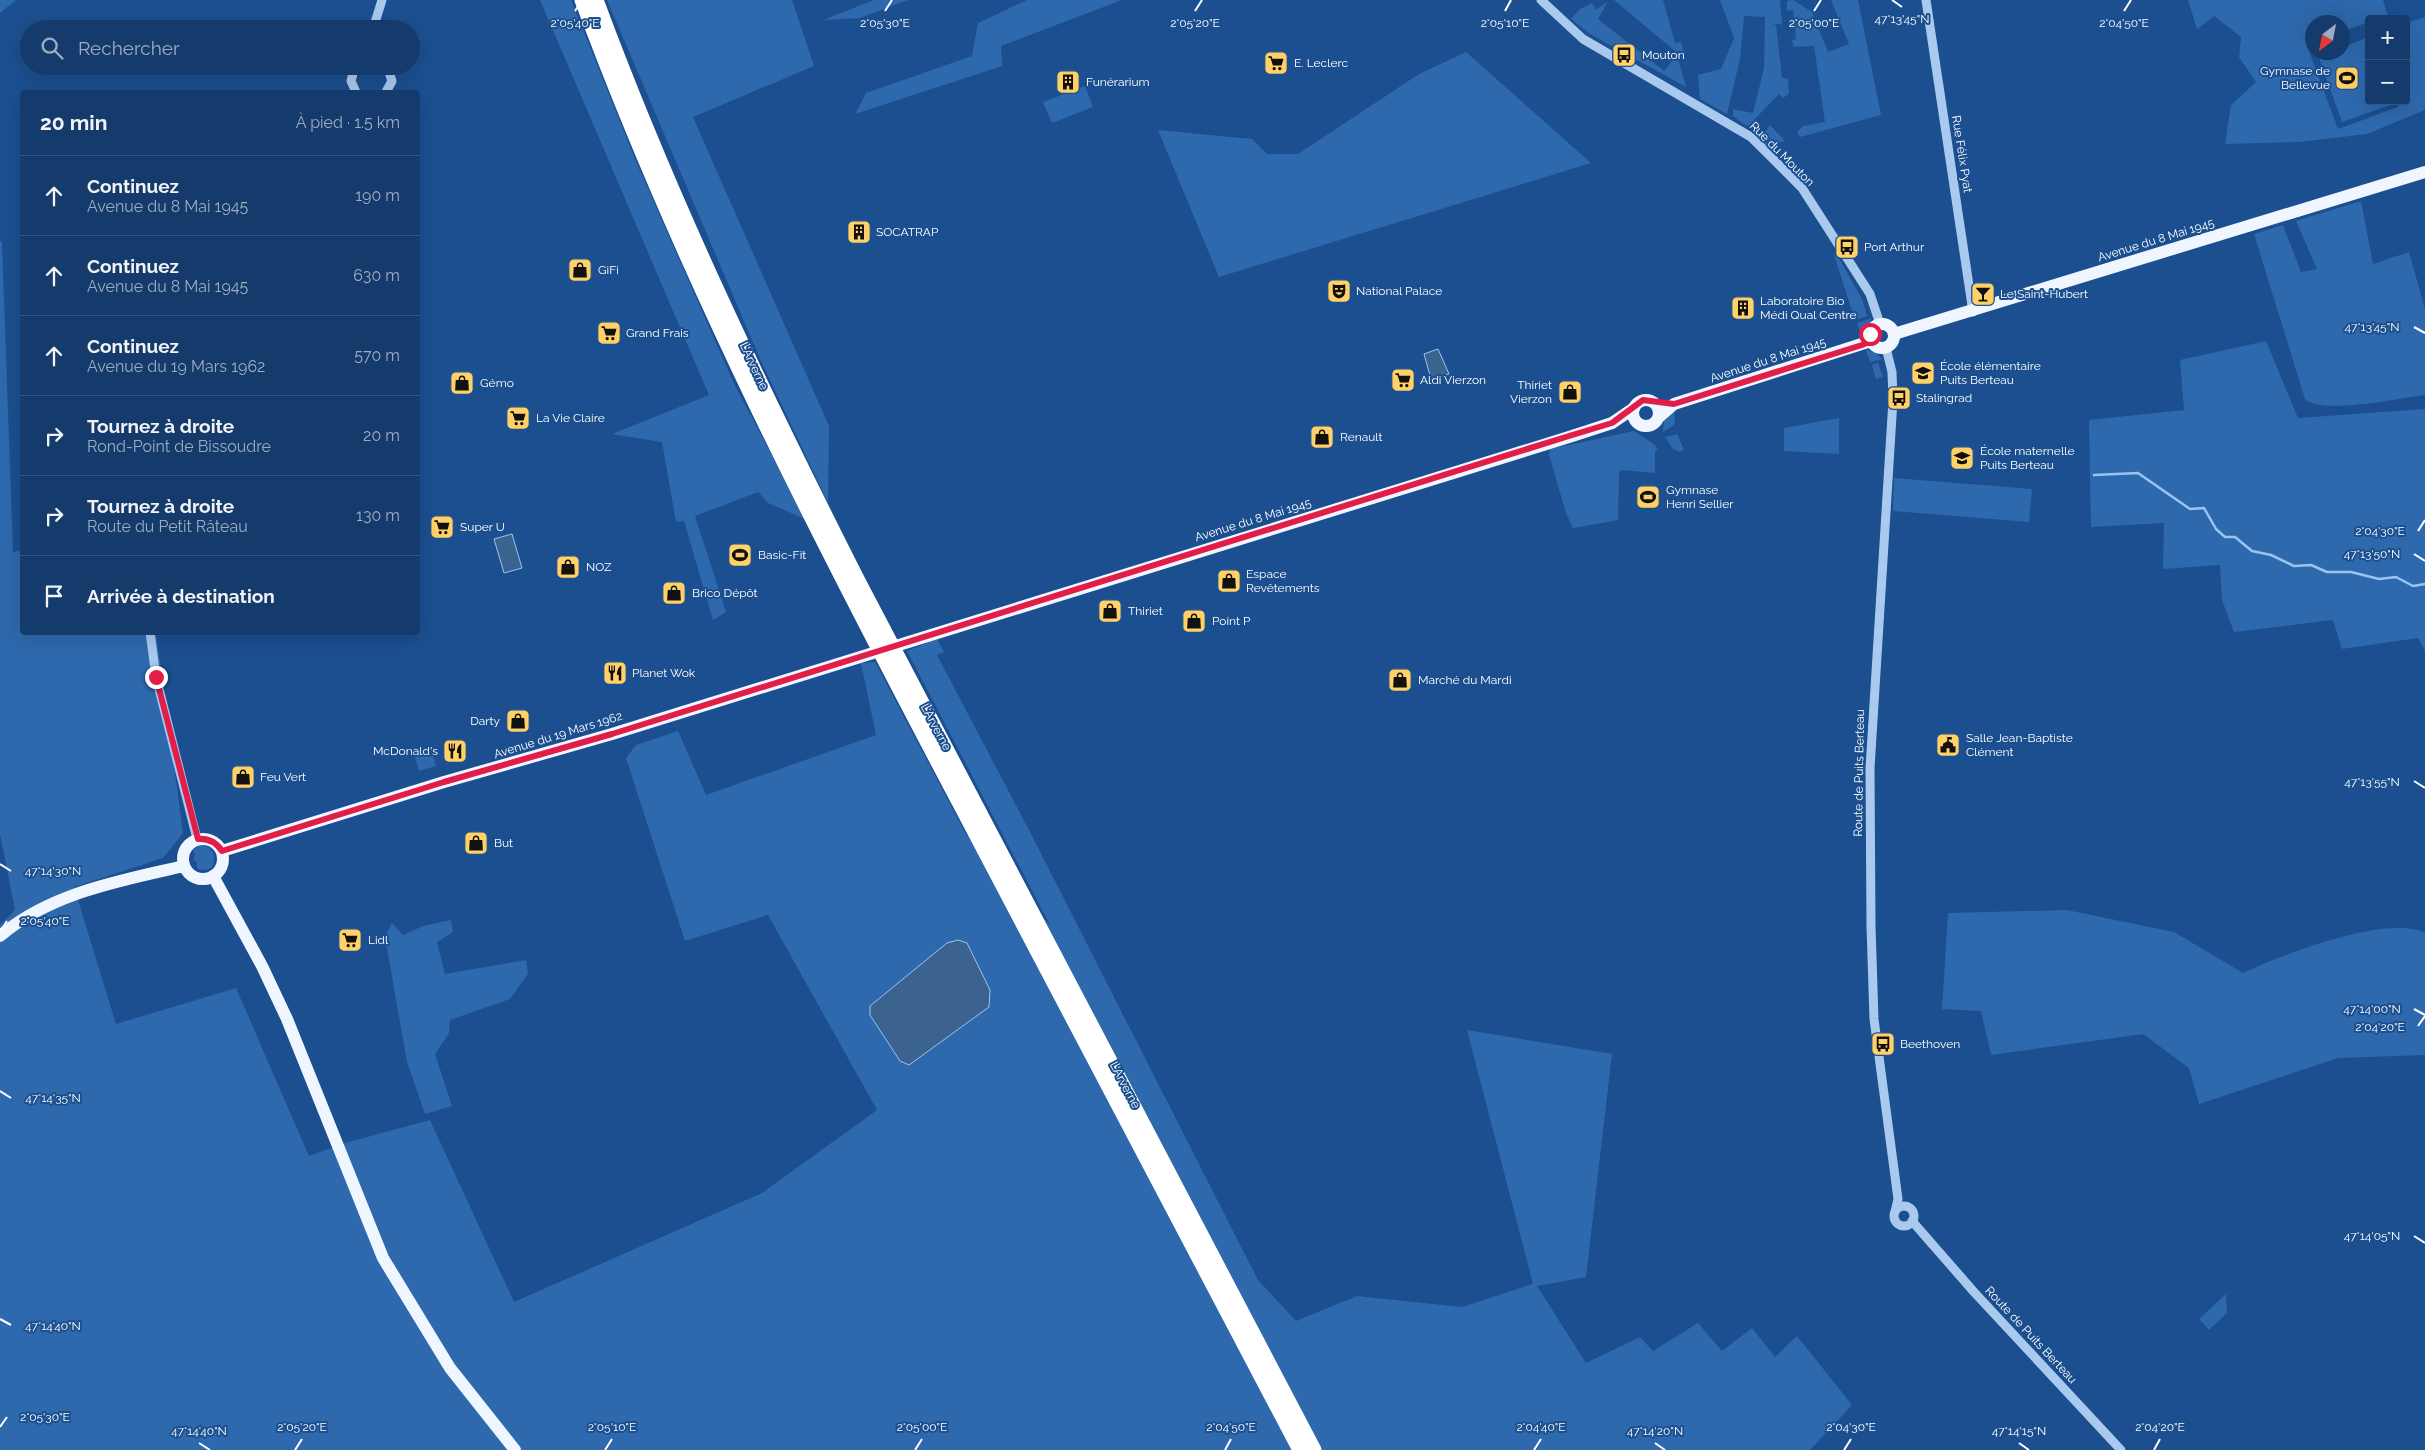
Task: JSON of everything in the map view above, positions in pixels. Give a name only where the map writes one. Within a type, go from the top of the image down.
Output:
[{"type":"highway","name":"L'Arverne","points":[[582,0],[658,189],[742,376],[787,469],[900,690],[1300,1450]]},
{"type":"highway","name":"L'Arverne","points":[[596,0],[677,201],[793,452],[876,616],[1314,1450]]},
{"type":"main road","name":"Avenue du 8 Mai 1945","points":[[1894,334],[1973,312],[2425,172]]},
{"type":"main road","points":[[1880,324],[1891,328],[1894,334],[1892,344],[1886,348],[1879,348],[1871,341],[1871,330],[1880,324]]},
{"type":"main road","name":"Avenue du 8 Mai 1945","points":[[1659,417],[1674,404],[1871,341]]},
{"type":"main road","points":[[1643,400],[1652,401],[1658,406],[1659,417],[1648,426],[1639,424],[1634,417],[1634,408],[1643,400]]},
{"type":"main road","name":"Avenue du 8 Mai 1945","points":[[1652,401],[1674,404]]},
{"type":"main road","name":"Avenue du 8 Mai 1945","points":[[902,643],[1612,423],[1634,408]]},
{"type":"main road","name":"Avenue du 8 Mai 1945","points":[[1612,423],[1639,424]]},
{"type":"main road","name":"Avenue du 19 Mars 1962","points":[[222,851],[902,643]]},
{"type":"main road","points":[[198,839],[209,840],[219,846],[222,851],[223,863],[212,876],[196,877],[184,866],[183,859],[187,847],[198,839]]},
{"type":"main road","points":[[0,936],[20,919],[50,905],[124,880],[184,866]]},
{"type":"main road","points":[[212,876],[262,966],[286,1018],[384,1258],[450,1368],[515,1450]]},
{"type":"street","points":[[375,20],[382,0]]},
{"type":"street","name":"Rue du Mouton","points":[[1541,0],[1583,39],[1751,137],[1802,188],[1870,294],[1880,324]]},
{"type":"street","name":"Rue Félix Pyat","points":[[1926,0],[1973,312]]},
{"type":"street","points":[[351,75],[353,90]]},
{"type":"street","points":[[387,90],[392,81],[390,75]]},
{"type":"street","name":"Route de Puits Berteau","points":[[1886,348],[1892,372],[1893,400],[1871,759],[1871,926],[1874,1019],[1901,1202],[1895,1212],[1895,1221],[1901,1225],[1909,1223],[1924,1236],[2121,1450]]},
{"type":"street","points":[[150,635],[156,677],[198,839]]},
{"type":"street","points":[[1901,1202],[1912,1210],[1909,1223]]},
{"type":"shaded area","points":[[0,0],[16,0],[0,13]]},
{"type":"shaded area","points":[[540,0],[571,0],[635,159],[735,386],[807,520],[768,503],[758,492],[695,516],[726,612],[713,620],[684,521],[676,522],[662,442],[612,434],[709,395]]},
{"type":"shaded area","points":[[607,0],[792,0],[814,66],[693,117],[829,426],[828,503],[761,361]]},
{"type":"shaded area","points":[[874,0],[908,0],[860,18],[823,20]]},
{"type":"shaded area","points":[[1027,0],[1122,0],[1001,46],[1002,66],[855,114],[866,93],[972,56],[978,23]]},
{"type":"shaded area","points":[[1614,0],[1663,0],[1675,43],[1681,42],[1685,57],[1678,58],[1686,87],[1590,34],[1571,19],[1580,9],[1592,3],[1596,10],[1608,1],[1598,19],[1664,71],[1677,55],[1674,50]]},
{"type":"shaded area","points":[[1720,0],[1780,0],[1782,24],[1773,24],[1776,25],[1782,78],[1788,79],[1789,94],[1783,98],[1779,94],[1754,120],[1758,125],[1755,127],[1745,125],[1733,116],[1733,109],[1753,113],[1764,68],[1765,17],[1744,16],[1740,59],[1727,114],[1700,99],[1698,75],[1721,69],[1734,38]]},
{"type":"shaded area","points":[[1793,0],[1812,12],[1828,52],[1849,44],[1831,0],[1858,0],[1881,115],[1800,137],[1797,132],[1803,126],[1825,122],[1814,46],[1794,47],[1792,40],[1796,39],[1793,10],[1787,11],[1787,1]]},
{"type":"shaded area","points":[[2188,0],[2383,0],[2388,15],[2365,15],[2365,23],[2350,29],[2350,15],[2305,15],[2305,60],[2312,60],[2338,129],[2399,105],[2410,105],[2410,22],[2425,17],[2425,110],[2367,134],[2299,142],[2225,144],[2231,105],[2256,82],[2239,57],[2241,37],[2214,16],[2197,29]]},
{"type":"shaded area","name":"Gymnase de Bellevue","points":[[2365,39],[2365,105],[2390,105],[2342,122],[2320,60],[2350,60],[2350,44]]},
{"type":"shaded area","points":[[1466,52],[1591,163],[1219,277],[1158,130],[1252,139],[1267,154],[1298,154],[1419,74]]},
{"type":"shaded area","points":[[1085,86],[1093,107],[1052,123],[1043,102]]},
{"type":"shaded area","points":[[1770,125],[1785,141],[1766,146],[1761,138]]},
{"type":"shaded area","points":[[2361,201],[2373,264],[2409,252],[2425,309],[2425,395],[2344,406],[2315,404],[2305,399],[2254,234],[2283,225],[2301,272],[2317,269],[2296,221]]},
{"type":"shaded area","points":[[0,241],[2,242],[13,552],[20,550],[20,635],[156,635],[183,833],[163,858],[74,887],[116,1024],[236,988],[309,1156],[345,1143],[430,1120],[514,1302],[762,1193],[877,1110],[768,915],[685,941],[626,758],[636,745],[678,731],[706,795],[876,735],[861,663],[875,662],[966,834],[1050,925],[907,651],[937,639],[944,652],[937,655],[1029,830],[1258,1280],[1296,1321],[1357,1296],[1462,1307],[1533,1284],[1467,1030],[1612,1054],[1586,1277],[1537,1286],[1586,1363],[1640,1337],[1653,1351],[1698,1323],[1722,1351],[1752,1328],[1775,1357],[1797,1336],[1852,1405],[1810,1450],[0,1450],[0,925],[15,910],[0,834]]},
{"type":"shaded area","points":[[1834,255],[1837,255],[1862,299],[1867,316],[1858,319],[1854,317]]},
{"type":"shaded area","points":[[1872,318],[1862,337],[1857,323]]},
{"type":"shaded area","points":[[2266,341],[2298,418],[2425,409],[2425,651],[2418,638],[2342,649],[2333,620],[2234,632],[2222,600],[2220,565],[2163,569],[2164,523],[2091,527],[2089,420],[2184,410],[2180,360]]},
{"type":"shaded area","points":[[1438,349],[1449,374],[1431,379],[1424,354]]},
{"type":"shaded area","points":[[1866,350],[1875,352],[1882,359],[1870,362]]},
{"type":"shaded area","points":[[1878,363],[1883,377],[1876,379],[1872,365]]},
{"type":"shaded area","points":[[1674,410],[1674,425],[1663,432],[1664,418]]},
{"type":"shaded area","points":[[1839,418],[1839,454],[1784,451],[1784,428]]},
{"type":"shaded area","points":[[1634,431],[1655,445],[1658,450],[1655,451],[1655,473],[1621,470],[1619,474],[1618,520],[1573,528],[1566,513],[1549,455],[1550,449]]},
{"type":"shaded area","points":[[1677,434],[1684,449],[1680,452],[1673,449],[1665,437]]},
{"type":"shaded area","points":[[1894,478],[2032,489],[2029,522],[1893,511]]},
{"type":"shaded area","points":[[512,534],[522,568],[504,573],[494,539]]},
{"type":"shaded area","points":[[431,748],[436,766],[419,771],[414,754]]},
{"type":"shaded area","points":[[202,844],[212,850],[214,856],[212,868],[205,870],[197,869],[197,862],[193,860],[195,855],[193,850]]},
{"type":"shaded area","points":[[2067,910],[2174,932],[2243,973],[2307,947],[2361,933],[2386,929],[2408,929],[2425,933],[2425,1055],[2338,1058],[2199,1104],[2189,1068],[2143,1034],[1991,1055],[1981,1011],[1942,1009],[1948,913]]},
{"type":"shaded area","points":[[451,920],[453,932],[437,942],[445,974],[526,960],[528,974],[510,999],[450,1020],[449,1033],[435,1054],[452,1106],[425,1114],[407,1062],[385,937],[392,923],[403,935],[423,926]]},
{"type":"shaded area","points":[[958,940],[967,943],[990,990],[989,1007],[909,1065],[900,1061],[870,1015],[870,1006],[947,943]]},
{"type":"shaded area","points":[[2226,1294],[2227,1313],[2209,1330],[2199,1319]]},
{"type":"waterway","points":[[2094,475],[2138,473],[2190,509],[2204,508],[2216,529],[2225,537],[2235,537],[2252,551],[2271,555],[2294,566],[2311,565],[2327,572],[2351,572],[2379,579],[2396,577],[2413,586],[2425,584]]},
{"type":"place","name":"Mouton","points":[[1624,55]]},
{"type":"place","name":"E. Leclerc","points":[[1276,63]]},
{"type":"place","name":"Gymnase de Bellevue","points":[[2347,78]]},
{"type":"place","name":"Funérarium","points":[[1068,82]]},
{"type":"place","name":"SOCATRAP","points":[[859,232]]},
{"type":"place","name":"Port Arthur","points":[[1847,247]]},
{"type":"place","name":"GiFi","points":[[580,270]]},
{"type":"place","name":"National Palace","points":[[1339,291]]},
{"type":"place","name":"Le Saint-Hubert","points":[[1983,294]]},
{"type":"place","name":"Laboratoire Bio Médi Qual Centre","points":[[1743,308]]},
{"type":"place","name":"Grand Frais","points":[[609,333]]},
{"type":"place","name":"École élémentaire Puits Berteau","points":[[1923,373]]},
{"type":"place","name":"Aldi Vierzon","points":[[1403,380]]},
{"type":"place","name":"Gémo","points":[[462,383]]},
{"type":"place","name":"Thiriet Vierzon","points":[[1570,392]]},
{"type":"place","name":"Stalingrad","points":[[1899,398]]},
{"type":"place","name":"La Vie Claire","points":[[518,418]]},
{"type":"place","name":"Renault","points":[[1322,437]]},
{"type":"place","name":"École maternelle Puits Berteau","points":[[1962,458]]},
{"type":"place","name":"Gymnase Henri Sellier","points":[[1648,497]]},
{"type":"place","name":"Super U","points":[[442,527]]},
{"type":"place","name":"Basic-Fit","points":[[740,555]]},
{"type":"place","name":"NOZ","points":[[568,567]]},
{"type":"place","name":"Espace Revêtements","points":[[1229,581]]},
{"type":"place","name":"Brico Dépôt","points":[[674,593]]},
{"type":"place","name":"Thiriet","points":[[1110,611]]},
{"type":"place","name":"Point P","points":[[1194,621]]},
{"type":"place","name":"Planet Wok","points":[[615,673]]},
{"type":"place","name":"Marché du Mardi","points":[[1400,680]]},
{"type":"place","name":"Darty","points":[[518,721]]},
{"type":"place","name":"Salle Jean-Baptiste Clément","points":[[1948,745]]},
{"type":"place","name":"McDonald's","points":[[455,751]]},
{"type":"place","name":"Feu Vert","points":[[243,777]]},
{"type":"place","name":"But","points":[[476,843]]},
{"type":"place","name":"Lidl","points":[[350,940]]},
{"type":"place","name":"Beethoven","points":[[1883,1044]]},
{"type":"route","points":[[156,677],[198,839],[203,838],[214,842],[222,851],[250,844],[444,782],[612,734],[654,719],[1612,423],[1643,400],[1674,404],[1862,345],[1871,341],[1870,334]]}]
